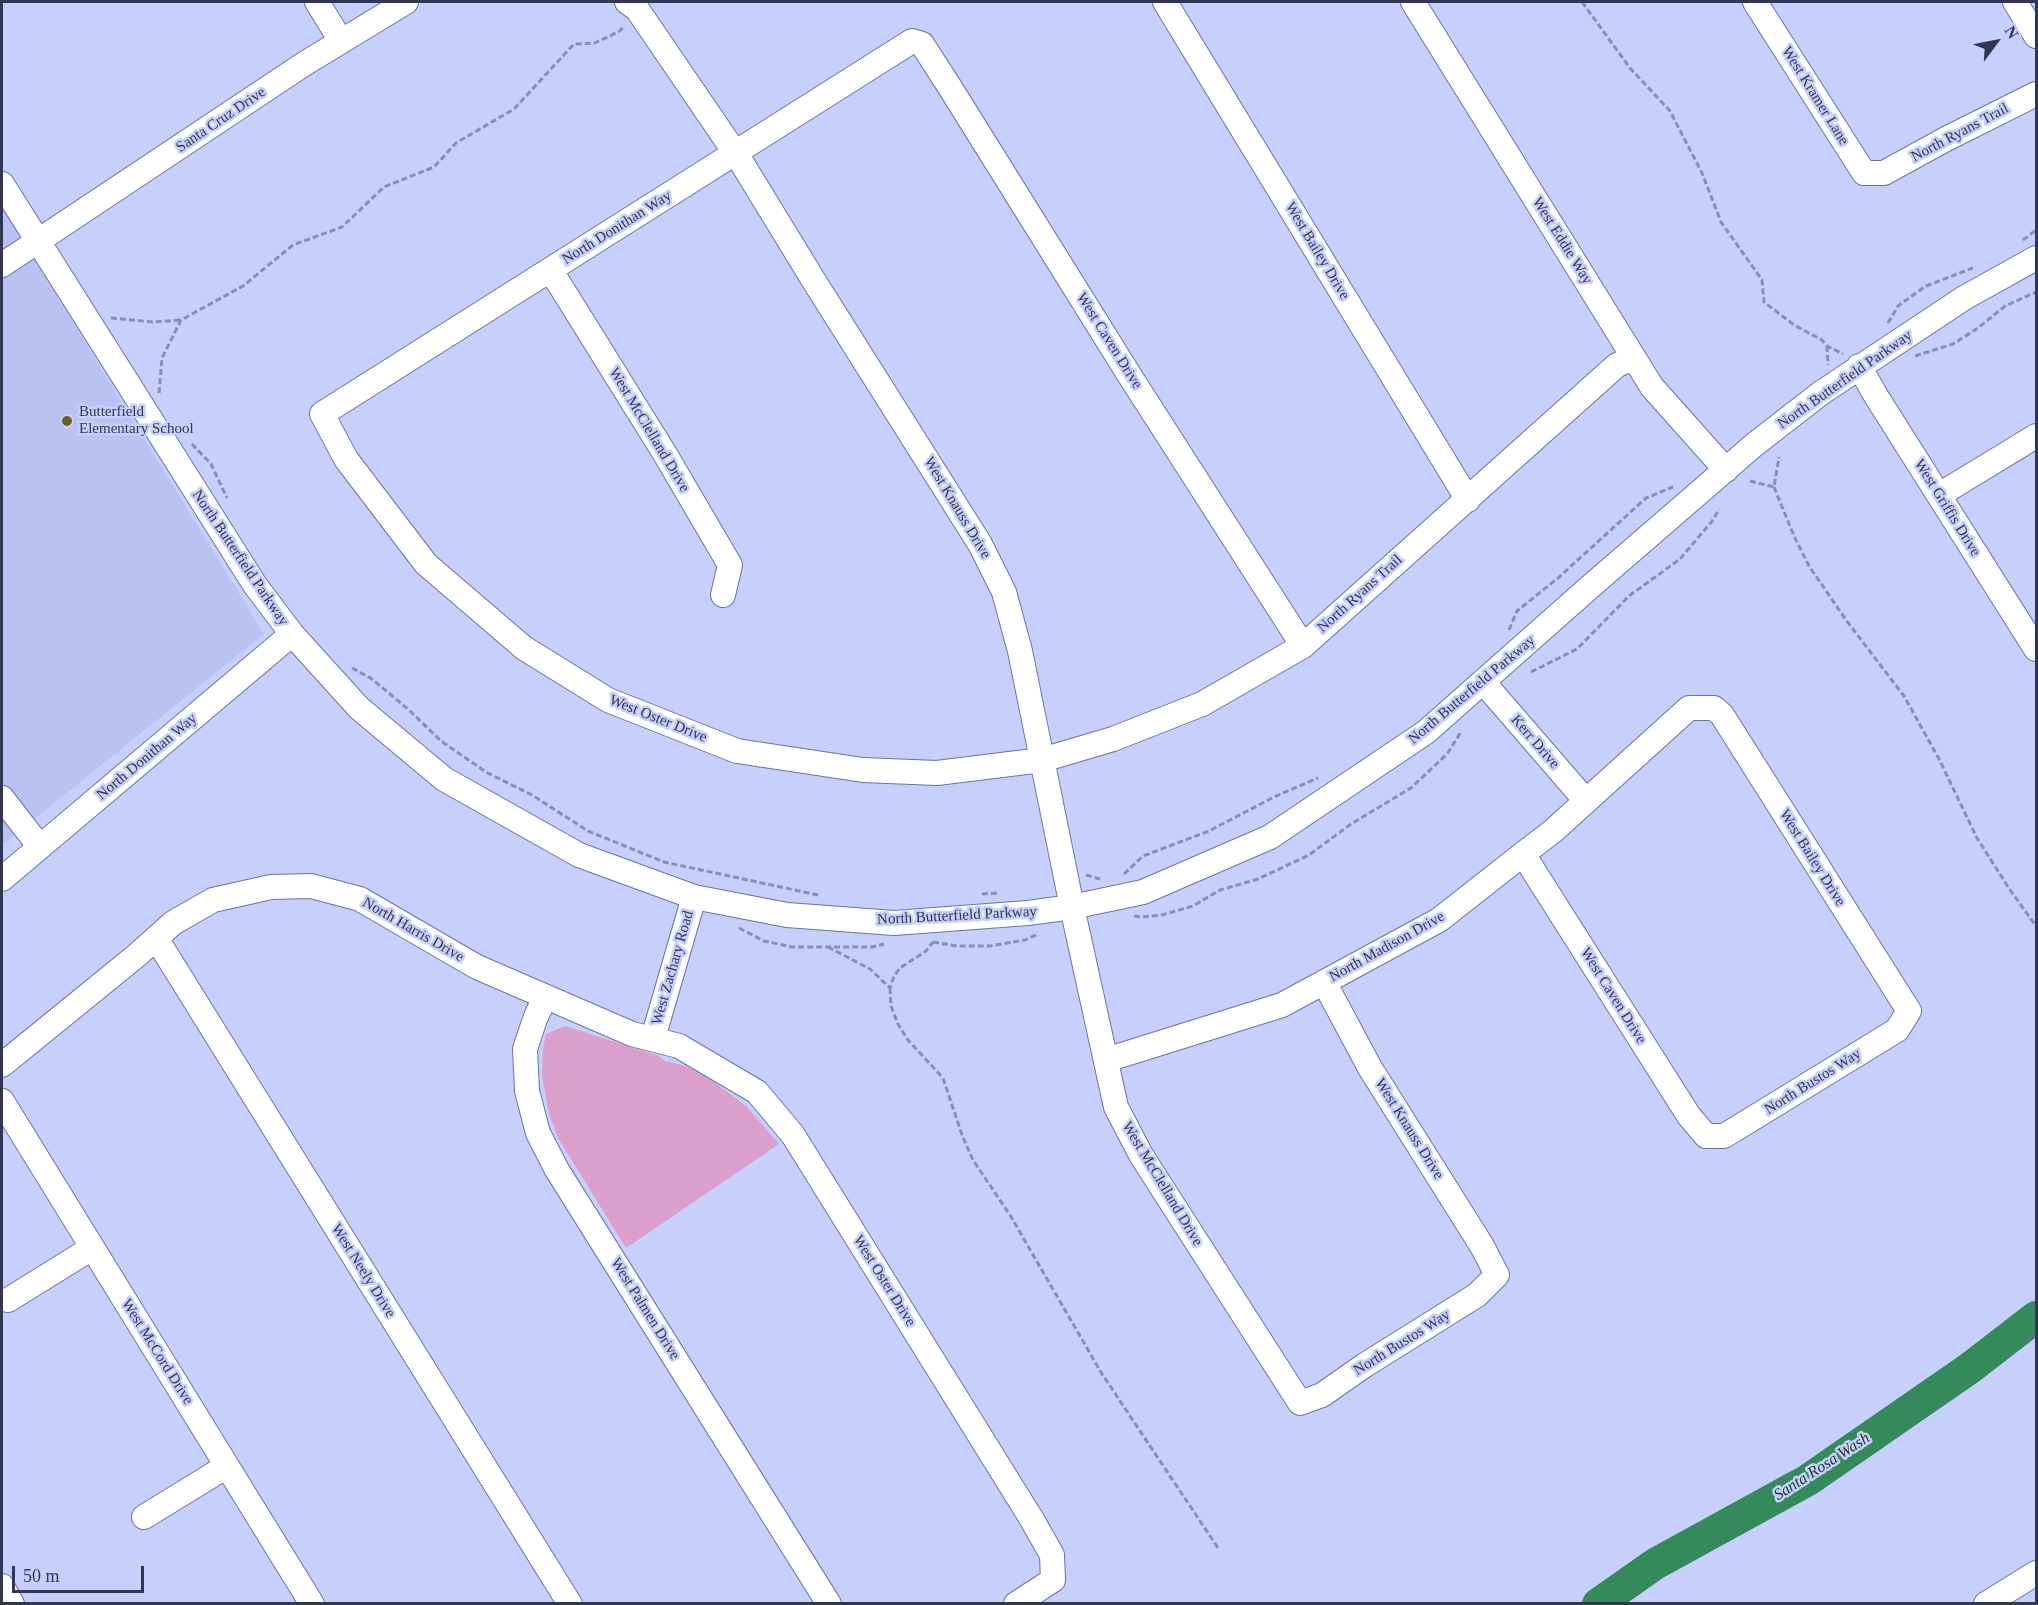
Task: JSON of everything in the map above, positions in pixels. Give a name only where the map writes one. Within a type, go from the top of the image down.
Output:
[{"type":"street","points":[[317,2],[342,41]]},
{"type":"street","name":"Santa Cruz Drive","points":[[2,265],[342,41],[406,2]]},
{"type":"street","name":"West Bailey Drive","points":[[1166,2],[1468,500]]},
{"type":"street","name":"West Eddie Way","points":[[1413,2],[1652,387],[1726,470]]},
{"type":"street","name":"West Kramer Lane","points":[[1755,2],[1864,173],[1884,173]]},
{"type":"street","points":[[2015,2],[2037,36]]},
{"type":"street","name":"West Knauss Drive","points":[[632,5],[735,153],[980,544],[1004,592],[1020,651],[1072,907]]},
{"type":"street","name":"North Donithan Way","points":[[322,414],[912,41]]},
{"type":"street","name":"West Caven Drive","points":[[912,41],[922,44],[1128,373],[1303,646]]},
{"type":"street","name":"North Ryans Trail","points":[[1884,173],[2037,94]]},
{"type":"street","name":"North Butterfield Parkway","points":[[2,184],[255,585],[292,634],[358,708],[444,779],[579,855],[694,897],[787,915],[894,923],[1028,913],[1072,907],[1143,892],[1270,837],[1426,732],[1726,470],[1851,357],[1964,298],[2029,250]]},
{"type":"street","name":"West McClelland Drive","points":[[548,271],[558,282],[659,444],[730,565],[723,596]]},
{"type":"street","name":"West Griffis Drive","points":[[1851,357],[2037,649]]},
{"type":"street","name":"North Ryans Trail","points":[[1042,760],[1113,739],[1202,704],[1303,646],[1617,365],[1634,358]]},
{"type":"street","name":"West Oster Drive","points":[[322,414],[346,459],[426,564],[524,648],[608,700],[737,751],[863,770],[937,773],[1042,760]]},
{"type":"street","points":[[1939,495],[2037,436]]},
{"type":"street","name":"North Donithan Way","points":[[2,879],[292,634]]},
{"type":"street","name":"Kerr Drive","points":[[1484,683],[1586,801]]},
{"type":"street","name":"North Madison Drive","points":[[1106,1060],[1282,1005],[1439,920],[1586,801],[1689,708],[1714,708]]},
{"type":"street","name":"West Bailey Drive","points":[[1714,708],[1722,715],[1909,1011]]},
{"type":"street","points":[[2,798],[40,847]]},
{"type":"street","name":"West Caven Drive","points":[[1523,854],[1689,1116],[1706,1136]]},
{"type":"street","name":"North Harris Drive","points":[[2,1065],[173,923],[213,900],[271,886],[311,886],[360,899],[477,967],[632,1034],[652,1038]]},
{"type":"street","name":"West Zachary Road","points":[[652,1038],[694,897]]},
{"type":"street","name":"West McClelland Drive","points":[[1072,907],[1116,1107],[1141,1155],[1300,1403]]},
{"type":"street","name":"West Neely Drive","points":[[156,938],[570,1604]]},
{"type":"street","name":"West Knauss Drive","points":[[1324,982],[1370,1068],[1476,1236],[1497,1275]]},
{"type":"street","name":"West Palmen Drive","points":[[545,997],[525,1049],[527,1091],[538,1133],[557,1170],[829,1604]]},
{"type":"street","name":"North Bustos Way","points":[[1706,1136],[1724,1137],[1897,1030],[1909,1011]]},
{"type":"street","name":"West Oster Drive","points":[[652,1038],[679,1047],[758,1092],[794,1135],[1052,1555],[1053,1580],[1016,1604]]},
{"type":"street","name":"West McCord Drive","points":[[2,1101],[312,1604]]},
{"type":"street","points":[[8,1300],[92,1248]]},
{"type":"street","name":"North Bustos Way","points":[[1300,1403],[1322,1395],[1365,1365],[1478,1295],[1497,1275]]},
{"type":"street","points":[[144,1517],[227,1466]]},
{"type":"street","points":[[1986,1604],[2037,1573]]},
{"type":"street","points":[[2,1586],[12,1604]]},
{"type":"path","points":[[1582,2],[1630,68],[1670,111],[1702,173],[1721,222],[1762,280],[1764,302],[1794,325],[1822,340],[1827,346],[1851,357]]},
{"type":"path","points":[[83,311],[107,317],[153,322],[181,320],[243,285],[293,245],[342,227],[384,187],[434,167],[456,143],[514,109],[574,44],[595,43],[620,31],[632,5]]},
{"type":"path","points":[[2029,250],[2037,231]]},
{"type":"path","points":[[1887,326],[1898,306],[1926,286],[1976,266]]},
{"type":"path","points":[[1913,357],[1953,344],[2005,306],[2037,292]]},
{"type":"path","points":[[164,401],[159,393],[162,358],[181,320]]},
{"type":"path","points":[[1828,367],[1851,357]]},
{"type":"path","points":[[190,442],[211,464],[227,500]]},
{"type":"path","points":[[1779,457],[1773,488],[1809,566],[1846,620],[1904,696],[1939,759],[1977,838],[2010,890],[2037,926]]},
{"type":"path","points":[[1750,481],[1773,488]]},
{"type":"path","points":[[1504,638],[1517,611],[1558,578],[1646,498],[1680,484]]},
{"type":"path","points":[[1531,672],[1577,649],[1629,596],[1680,559],[1713,520],[1719,509]]},
{"type":"path","points":[[347,665],[372,679],[441,741],[468,760],[486,772],[532,795],[588,831],[664,862],[820,895]]},
{"type":"path","points":[[1126,915],[1141,917],[1162,915],[1186,908],[1220,890],[1258,879],[1309,855],[1359,819],[1411,788],[1446,754],[1461,732]]},
{"type":"path","points":[[1114,876],[1126,873],[1143,856],[1209,831],[1276,796],[1318,778]]},
{"type":"path","points":[[1064,867],[1103,879]]},
{"type":"path","points":[[976,894],[1006,892]]},
{"type":"path","points":[[933,942],[926,951],[900,968],[894,976],[890,988],[891,1006],[903,1032],[943,1078],[973,1160],[1010,1215],[1108,1383],[1218,1548]]},
{"type":"path","points":[[827,946],[870,969],[890,988]]},
{"type":"shaded area","name":"Butterfield Elementary School","points":[[2,207],[264,634],[2,845]]},
{"type":"shaded area","points":[[565,1026],[659,1056],[665,1061],[686,1066],[710,1079],[746,1106],[779,1144],[626,1248],[558,1138],[549,1113],[542,1076],[543,1049],[546,1034]]},
{"type":"waterway","name":"Santa Rosa Wash","points":[[1598,1604],[1655,1564],[1808,1480],[1970,1368],[2036,1317]]},
{"type":"place","name":"Butterfield Elementary School","points":[[67,421]]}]
